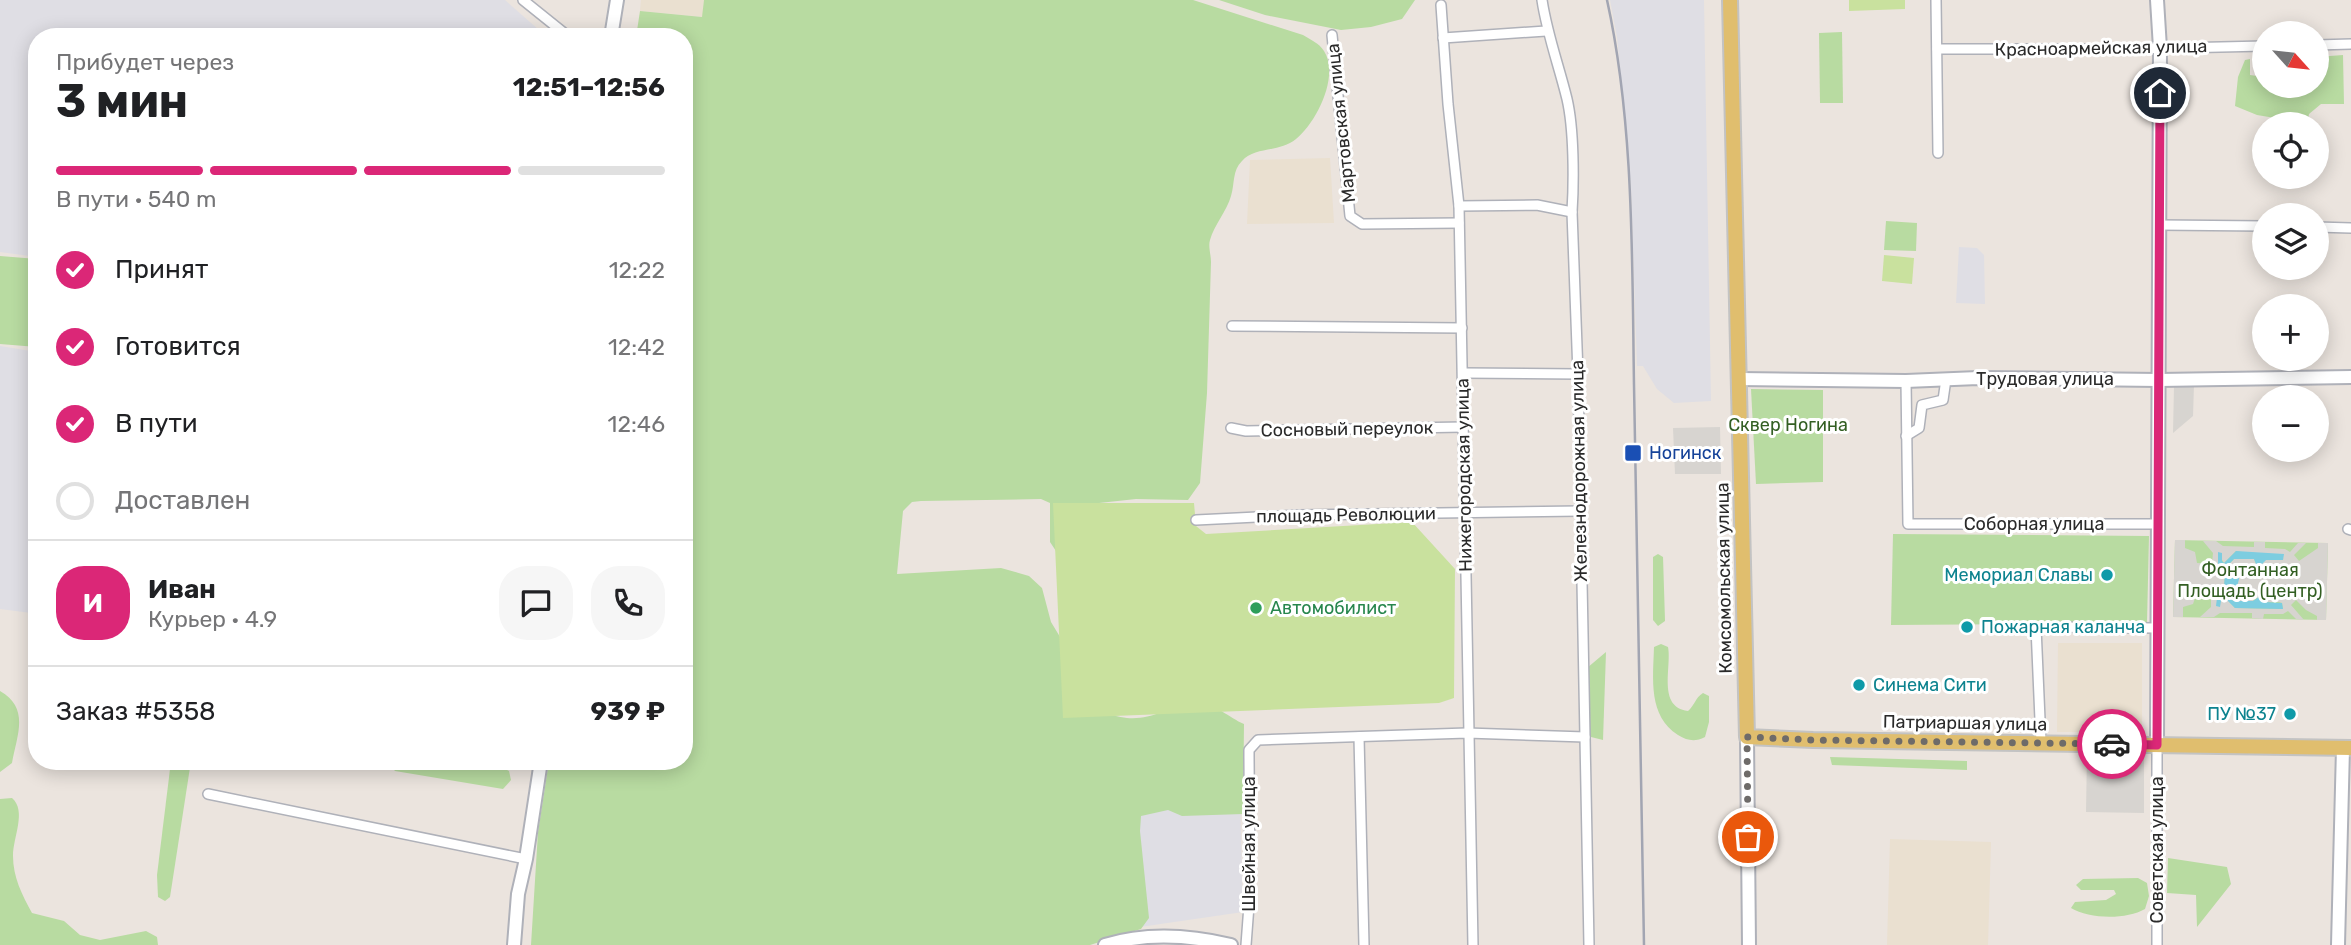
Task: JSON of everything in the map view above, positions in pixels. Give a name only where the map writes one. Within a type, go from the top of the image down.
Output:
[{"type":"main road","name":"Комсомольская улица","points":[[1730,0],[1747,737]]},
{"type":"main road","name":"Патриаршая улица","points":[[1747,737],[2347,748]]},
{"type":"street","points":[[523,0],[558,28]]},
{"type":"street","points":[[612,28],[617,0]]},
{"type":"street","name":"Железнодорожная улица","points":[[1542,0],[1546,31],[1567,102],[1574,188],[1572,212],[1578,374],[1589,945]]},
{"type":"street","points":[[1936,0],[1938,153]]},
{"type":"street","name":"Советская улица","points":[[2157,0],[2160,48],[2157,945]]},
{"type":"street","name":"Нижегородская улица","points":[[1441,5],[1459,206],[1472,945]]},
{"type":"street","points":[[1443,38],[1546,31]]},
{"type":"street","name":"Мартовская улица","points":[[1332,35],[1349,212],[1353,219],[1362,224],[1459,223]]},
{"type":"street","points":[[2329,45],[2351,44]]},
{"type":"street","name":"Красноармейская улица","points":[[1937,50],[2252,46]]},
{"type":"street","points":[[1459,206],[1537,205],[1572,212]]},
{"type":"street","points":[[2159,225],[2252,226]]},
{"type":"street","points":[[2329,227],[2351,228]]},
{"type":"street","points":[[1232,327],[1462,328]]},
{"type":"street","points":[[1463,373],[1578,374]]},
{"type":"street","name":"Трудовая улица","points":[[1739,379],[2159,380],[2351,375]]},
{"type":"street","points":[[1906,436],[1919,428],[1922,405],[1943,400],[1946,379]]},
{"type":"street","points":[[1906,381],[1906,436]]},
{"type":"street","name":"Сосновый переулок","points":[[1231,428],[1246,431],[1463,427]]},
{"type":"street","name":"Соборная улица","points":[[1906,436],[1908,524],[2159,524]]},
{"type":"street","name":"площадь Революции","points":[[1196,520],[1299,515],[1580,511]]},
{"type":"street","points":[[2041,743],[2036,627],[2157,628]]},
{"type":"street","points":[[1364,945],[1359,737],[1467,733],[1585,737]]},
{"type":"street","name":"Швейная улица","points":[[1246,945],[1250,892],[1248,757],[1253,744],[1264,738],[1359,737]]},
{"type":"street","name":"Комсомольская улица","points":[[1747,737],[1749,945]]},
{"type":"street","points":[[2338,945],[2347,748]]},
{"type":"street","points":[[514,945],[518,894],[540,770]]},
{"type":"street","points":[[208,794],[526,859]]},
{"type":"street","points":[[1105,945],[1144,937],[1172,936],[1208,939],[1231,945]]},
{"type":"shaded area","points":[[0,0],[505,0],[537,28],[28,28],[28,256],[0,252]]},
{"type":"shaded area","points":[[641,0],[704,0],[703,17],[640,11]]},
{"type":"shaded area","points":[[1610,0],[1704,0],[1711,401],[1674,403],[1657,389],[1643,366],[1637,366],[1631,187],[1617,37]]},
{"type":"shaded area","points":[[1330,158],[1334,223],[1247,224],[1250,160]]},
{"type":"shaded area","points":[[1959,247],[1977,248],[1984,255],[1985,304],[1956,303]]},
{"type":"shaded area","points":[[0,346],[28,351],[28,613],[0,609]]},
{"type":"shaded area","points":[[2194,385],[2193,416],[2173,433],[2174,386]]},
{"type":"shaded area","points":[[1720,427],[1721,474],[1675,474],[1673,428]]},
{"type":"shaded area","name":"Фонтанная Площадь (центр)","points":[[2175,540],[2185,540],[2185,548],[2195,552],[2197,563],[2212,564],[2213,553],[2203,541],[2216,541],[2223,546],[2254,547],[2254,542],[2265,542],[2265,548],[2285,549],[2290,552],[2298,543],[2306,543],[2294,555],[2299,561],[2318,548],[2318,543],[2328,543],[2326,620],[2317,620],[2317,616],[2296,600],[2291,605],[2304,620],[2296,619],[2288,611],[2283,614],[2264,614],[2263,619],[2252,618],[2252,613],[2220,613],[2214,617],[2200,617],[2211,607],[2211,595],[2196,595],[2193,604],[2183,607],[2183,617],[2173,617]],"holes":[[[2236,551],[2284,559],[2265,560],[2256,564],[2254,559],[2234,559],[2225,568],[2233,570],[2232,590],[2225,593],[2233,601],[2253,601],[2256,597],[2263,602],[2282,603],[2283,609],[2235,608],[2216,591],[2224,588],[2225,572],[2218,570],[2218,553],[2224,563]]]},
{"type":"shaded area","points":[[2058,643],[2142,643],[2142,732],[2057,732]]},
{"type":"shaded area","points":[[2087,753],[2144,754],[2144,813],[2086,812]]},
{"type":"shaded area","points":[[1240,802],[1243,912],[1140,927],[1131,810]]},
{"type":"shaded area","points":[[1890,839],[1991,842],[1988,945],[1887,945]]},
{"type":"green space","points":[[704,0],[1193,0],[1303,35],[1324,51],[1329,73],[1324,98],[1318,111],[1296,139],[1282,146],[1254,153],[1242,161],[1235,173],[1229,202],[1210,240],[1207,393],[1200,483],[1188,500],[1136,499],[1099,503],[1058,554],[1050,542],[1050,503],[1041,499],[921,501],[912,502],[903,511],[897,574],[1001,568],[1029,576],[1042,588],[1051,622],[1106,713],[1141,718],[1181,706],[1200,704],[1214,707],[1244,724],[1243,814],[1182,816],[1168,810],[1141,816],[1140,831],[1149,918],[1141,929],[1090,945],[531,945],[538,832],[548,770],[693,770],[693,28],[637,28],[640,11],[702,17]]},
{"type":"green space","points":[[1219,0],[1415,0],[1402,19],[1371,27],[1341,30],[1265,15]]},
{"type":"green space","points":[[1849,0],[1905,0],[1905,9],[1849,11]]},
{"type":"green space","points":[[1842,32],[1843,103],[1820,103],[1819,33]]},
{"type":"green space","points":[[2343,55],[2344,104],[2321,104],[2311,112],[2252,113],[2235,106],[2238,77],[2245,60],[2250,59],[2252,98],[2329,98],[2329,56]]},
{"type":"green space","points":[[1886,221],[1917,223],[1916,251],[1884,250]]},
{"type":"green space","points":[[1884,255],[1914,258],[1912,284],[1882,281]]},
{"type":"green space","points":[[0,256],[28,258],[28,346],[0,344]]},
{"type":"green space","name":"Сквер Ногина","points":[[1751,389],[1823,390],[1823,482],[1756,484]]},
{"type":"green space","name":"Автомобилист","points":[[1053,503],[1194,503],[1196,526],[1206,534],[1412,522],[1455,569],[1454,698],[1439,703],[1063,718]]},
{"type":"green space","points":[[1893,534],[2149,536],[2147,623],[1891,625]]},
{"type":"green space","name":"Фонтанная Площадь (центр)","points":[[2175,540],[2328,543],[2326,620],[2173,617]]},
{"type":"green space","points":[[1658,554],[1663,557],[1665,621],[1658,626],[1653,620],[1653,557]]},
{"type":"green space","points":[[1661,644],[1668,647],[1668,685],[1672,702],[1678,708],[1688,711],[1703,693],[1709,696],[1709,722],[1705,737],[1685,739],[1668,727],[1661,718],[1654,696],[1653,672],[1654,647]]},
{"type":"green space","points":[[1606,652],[1603,740],[1587,736],[1587,668]]},
{"type":"green space","points":[[0,691],[15,705],[19,723],[12,763],[0,772]]},
{"type":"green space","points":[[1830,757],[1967,761],[1967,770],[1832,765]]},
{"type":"green space","points":[[170,770],[190,770],[170,897],[165,901],[158,897],[157,875]]},
{"type":"green space","points":[[507,770],[511,780],[503,789],[395,771]]},
{"type":"green space","points":[[12,798],[19,817],[13,856],[16,879],[32,913],[64,921],[80,935],[100,940],[146,931],[157,937],[158,945],[0,945],[0,799]]},
{"type":"green space","points":[[2168,858],[2227,867],[2231,884],[2197,927],[2196,895],[2167,893]]},
{"type":"green space","points":[[2138,878],[2147,883],[2149,896],[2145,909],[2137,913],[2097,916],[2071,908],[2075,902],[2106,900],[2116,894],[2114,890],[2081,890],[2076,885],[2083,879]]},
{"type":"water","points":[[2236,551],[2284,554],[2283,560],[2266,560],[2261,565],[2256,564],[2254,559],[2234,559],[2225,568],[2237,572],[2239,579],[2237,587],[2225,592],[2233,601],[2253,601],[2259,597],[2264,602],[2282,603],[2283,609],[2235,608],[2222,595],[2220,607],[2216,606],[2218,589],[2224,587],[2225,572],[2218,570],[2218,552],[2222,553],[2224,563]]},
{"type":"railway","points":[[1607,0],[1622,94],[1630,191],[1644,945]]},
{"type":"way so far","points":[[1748,837],[1747,737],[2112,744]]},
{"type":"place","name":"Ногинск","points":[[1633,453]]},
{"type":"place","name":"Мемориал Славы","points":[[2107,575]]},
{"type":"place","name":"Автомобилист","points":[[1256,608]]},
{"type":"place","name":"Пожарная каланча","points":[[1967,627]]},
{"type":"place","name":"Синема Сити","points":[[1859,685]]},
{"type":"place","name":"ПУ №37","points":[[2290,714]]},
{"type":"route","points":[[2112,744],[2157,745],[2160,93]]}]
